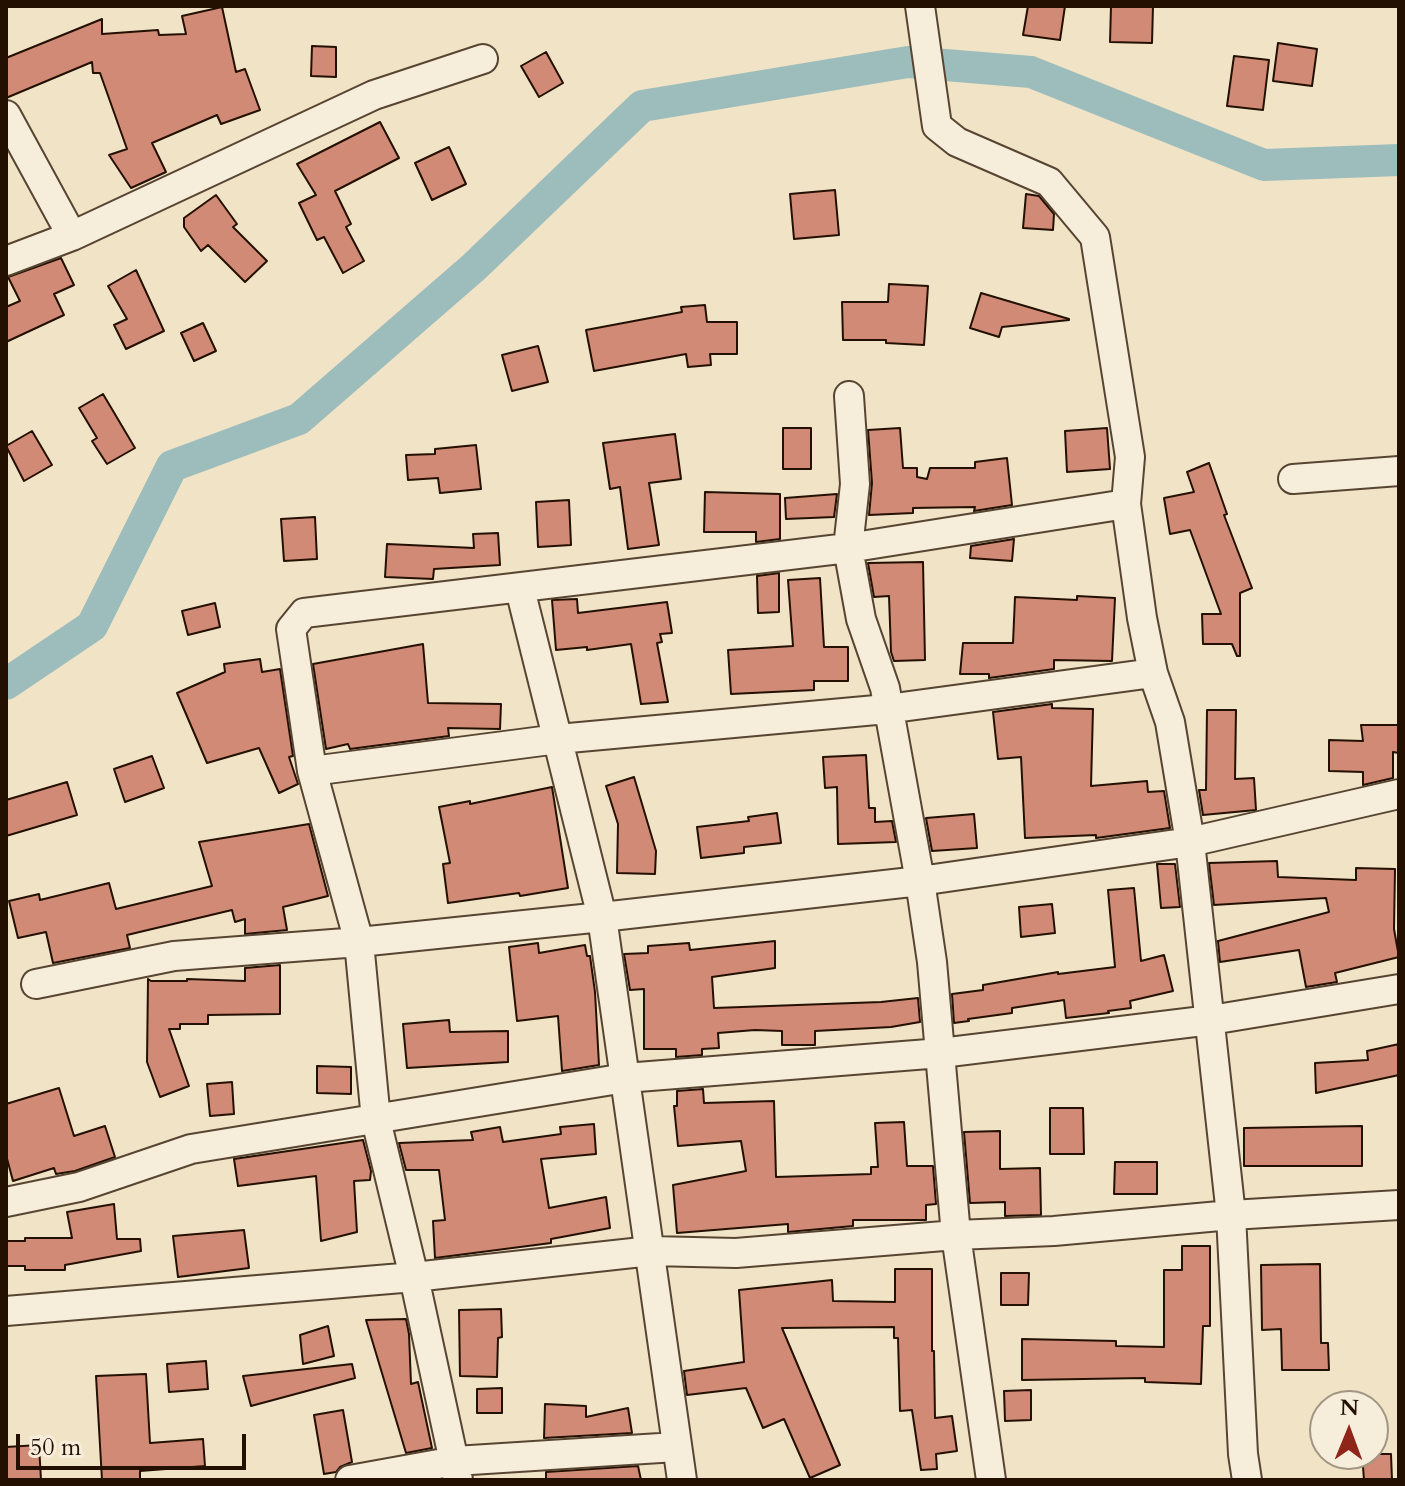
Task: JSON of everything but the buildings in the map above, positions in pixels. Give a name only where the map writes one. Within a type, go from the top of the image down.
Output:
[{"type":"street","points":[[920,6],[937,126],[957,142],[1049,182],[1095,237],[1130,457],[1126,504],[1153,673],[1170,722],[1190,842],[1231,1215],[1243,1454],[1247,1480]]},
{"type":"street","points":[[6,261],[72,236],[374,95],[483,59]]},
{"type":"street","points":[[6,115],[72,236]]},
{"type":"street","points":[[849,396],[855,484],[848,548],[861,619],[885,688],[920,881],[932,962],[956,1235],[991,1480]]},
{"type":"street","points":[[1293,479],[1399,471]]},
{"type":"street","points":[[457,1471],[376,1120],[359,942],[312,771],[291,629],[304,613],[848,548],[1126,504]]},
{"type":"street","points":[[520,589],[602,917],[682,1480]]},
{"type":"street","points":[[312,771],[558,739],[887,709],[1153,673]]},
{"type":"street","points":[[36,984],[174,956],[359,942],[920,881],[1190,842],[1399,794]]},
{"type":"street","points":[[6,1202],[79,1187],[191,1149],[625,1078],[941,1053],[1211,1020],[1399,989]]},
{"type":"street","points":[[6,1311],[414,1277],[651,1251],[736,1253],[1399,1205]]},
{"type":"street","points":[[350,1480],[676,1447]]},
{"type":"waterway","points":[[6,684],[92,626],[172,466],[299,419],[474,267],[642,106],[908,62],[1031,72],[1264,165],[1399,160]]}]
